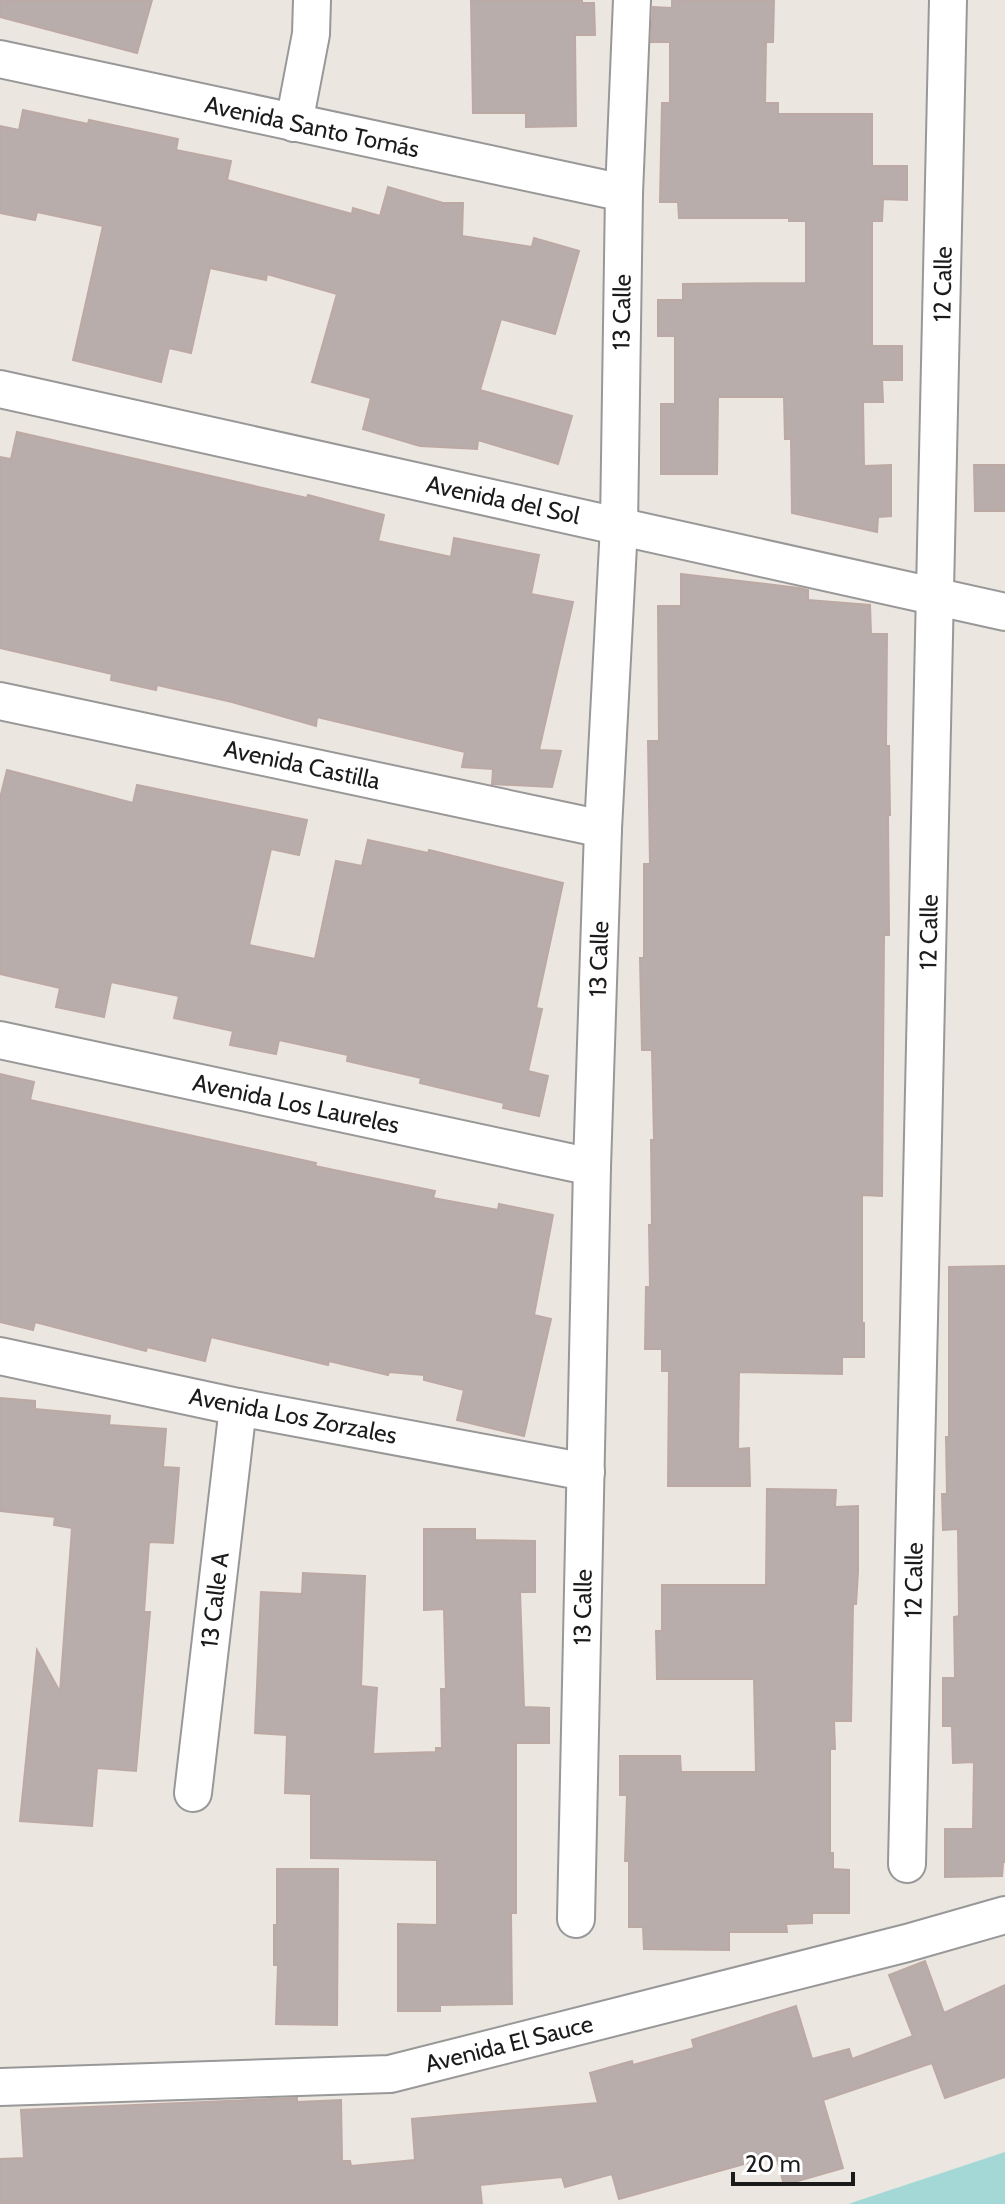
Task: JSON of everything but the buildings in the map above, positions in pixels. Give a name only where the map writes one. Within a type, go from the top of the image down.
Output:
[{"type":"street","points":[[294,123],[311,34],[312,0]]},
{"type":"street","name":"13 Calle","points":[[576,1919],[592,1167],[603,829],[619,526],[624,193],[632,0]]},
{"type":"street","name":"12 Calle","points":[[907,1864],[948,0]]},
{"type":"street","name":"Avenida Santo Tomás","points":[[0,59],[624,193]]},
{"type":"street","name":"Avenida del Sol","points":[[0,389],[1005,612]]},
{"type":"street","name":"Avenida Castilla","points":[[0,701],[603,829]]},
{"type":"street","name":"Avenida Los Laureles","points":[[0,1040],[592,1167]]},
{"type":"street","name":"Avenida Los Zorzales","points":[[0,1356],[238,1407],[586,1472]]},
{"type":"street","name":"13 Calle A","points":[[193,1793],[238,1407]]},
{"type":"street","name":"Avenida El Sauce","points":[[0,2087],[390,2074],[1005,1915]]},
{"type":"water","points":[[1005,2152],[1005,2204],[848,2204]]}]
